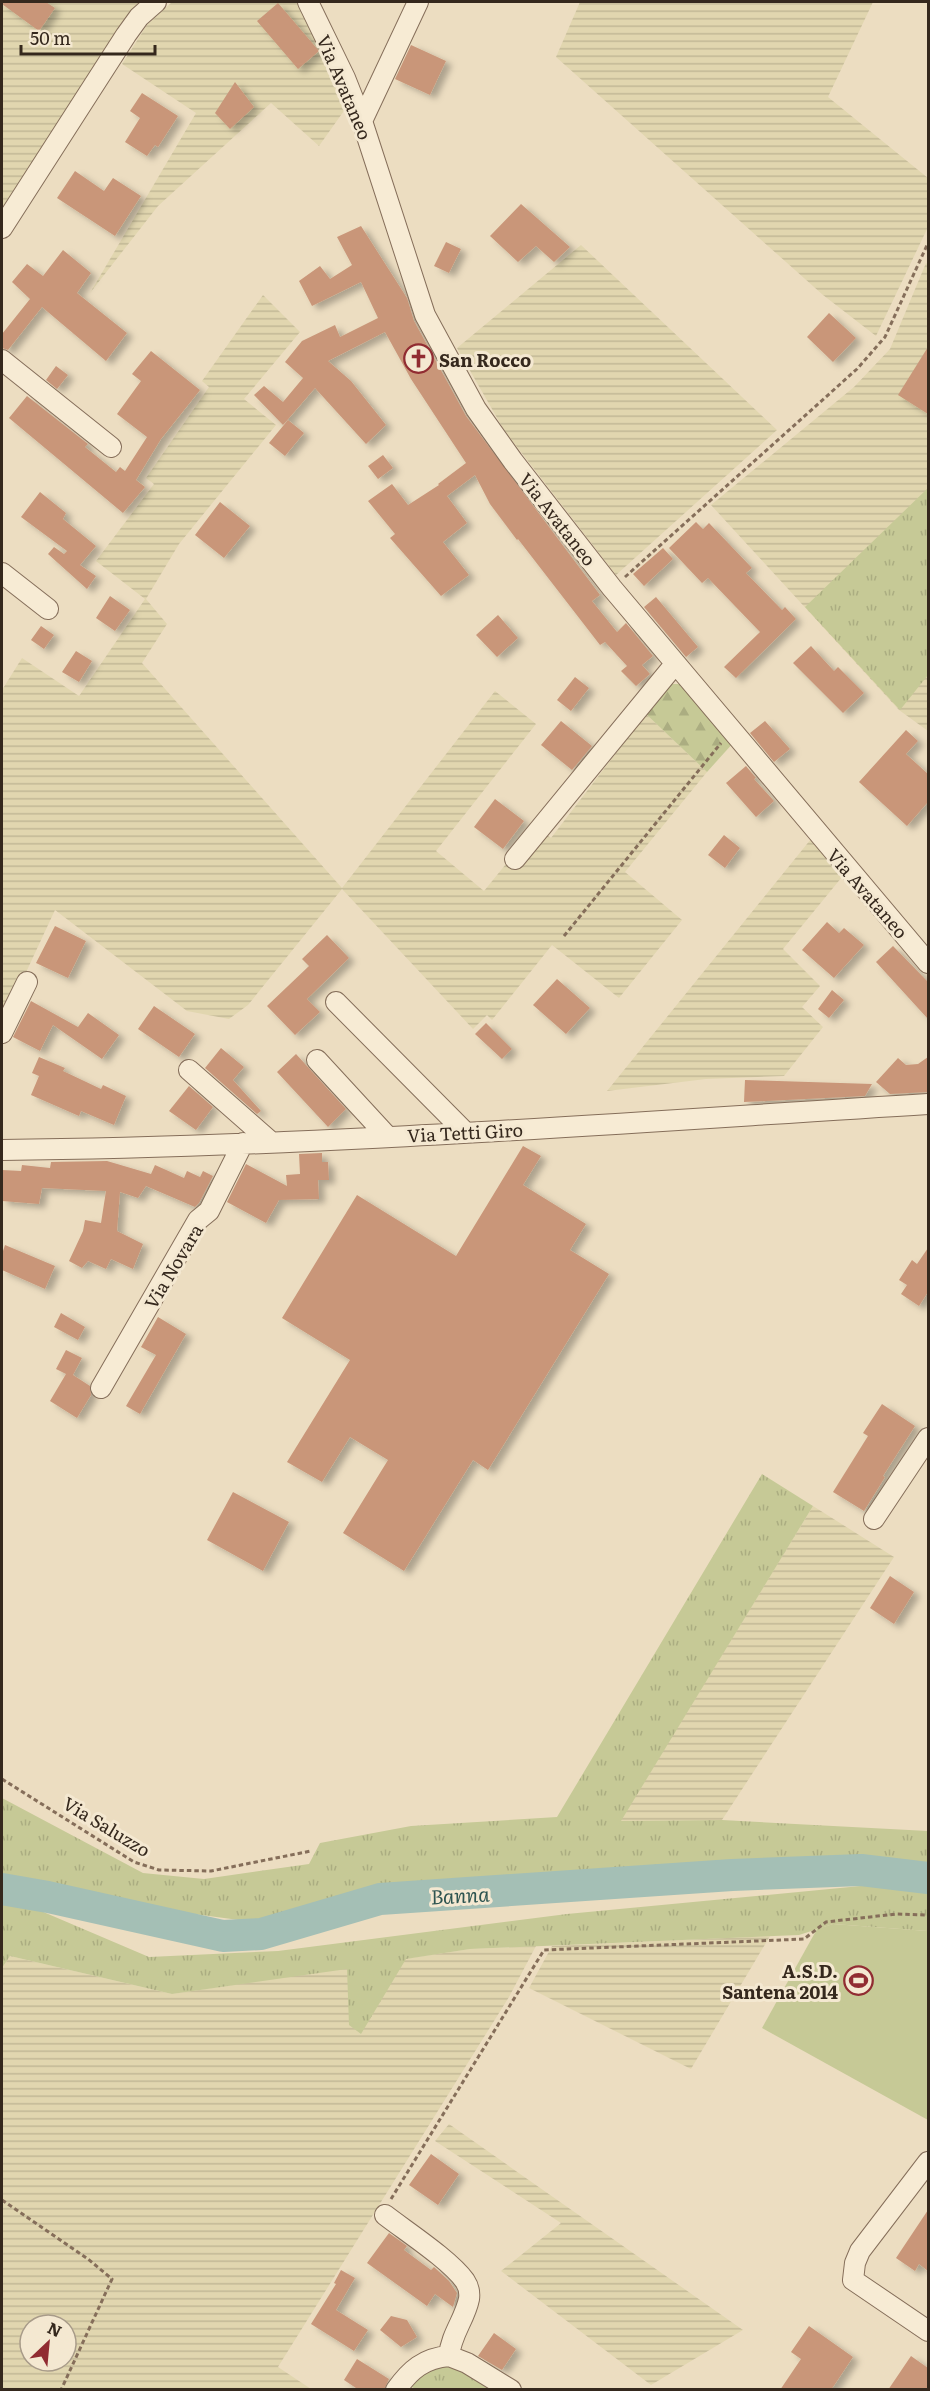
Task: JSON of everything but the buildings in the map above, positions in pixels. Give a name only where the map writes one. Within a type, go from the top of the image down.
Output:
[{"type":"street","points":[[2,228],[126,35],[139,17],[156,2]]},
{"type":"street","name":"Via Avataneo","points":[[308,2],[345,78],[362,121],[414,286],[438,341],[476,409],[612,588],[928,963]]},
{"type":"street","points":[[362,121],[418,2]]},
{"type":"street","points":[[2,360],[111,447]]},
{"type":"street","points":[[2,573],[48,609]]},
{"type":"street","points":[[515,859],[675,664]]},
{"type":"street","points":[[2,1032],[27,982]]},
{"type":"street","points":[[336,1002],[465,1132]]},
{"type":"street","points":[[317,1060],[387,1136]]},
{"type":"street","points":[[189,1070],[271,1142]]},
{"type":"street","name":"Via Tetti Giro","points":[[2,1150],[95,1150],[271,1142],[928,1104]]},
{"type":"street","name":"Via Novara","points":[[101,1388],[198,1220],[209,1211],[243,1143]]},
{"type":"street","points":[[874,1519],[928,1438]]},
{"type":"street","points":[[928,2162],[860,2251],[855,2263],[853,2280],[928,2331]]},
{"type":"street","points":[[385,2215],[466,2282],[470,2291],[469,2298],[452,2336],[449,2356]]},
{"type":"street","points":[[396,2390],[405,2377],[426,2361],[449,2356],[467,2363],[512,2390]]},
{"type":"path","points":[[612,588],[857,369],[885,337],[928,243]]},
{"type":"path","points":[[564,936],[731,730]]},
{"type":"path","name":"Via Saluzzo","points":[[2,1779],[116,1852],[134,1862],[159,1870],[211,1871],[311,1851]]},
{"type":"path","points":[[385,2215],[391,2200],[544,1950],[804,1939],[826,1922],[896,1914],[928,1915]]},
{"type":"path","points":[[2,2200],[88,2259],[112,2279],[61,2390]]},
{"type":"shaded area","points":[[2,2],[150,2],[6,208],[2,204]]},
{"type":"shaded area","points":[[172,2],[300,2],[329,61],[346,108],[319,146],[271,103],[158,206],[90,293],[196,113],[122,64],[147,25]]},
{"type":"shaded area","points":[[580,2],[873,2],[828,97],[928,178],[928,227],[876,336],[823,295],[556,57]]},
{"type":"shaded area","points":[[581,245],[777,430],[616,575],[504,430],[457,348]]},
{"type":"shaded area","points":[[926,263],[928,265],[928,731],[899,710],[711,505],[854,387],[890,349]]},
{"type":"shaded area","points":[[263,295],[300,332],[244,399],[276,425],[179,544],[146,599],[167,624],[142,663],[342,888],[495,691],[536,724],[436,851],[484,891],[536,827],[551,838],[646,714],[707,772],[625,872],[682,920],[619,998],[552,945],[492,1020],[487,1015],[473,1029],[342,889],[248,1005],[229,1019],[187,1011],[55,910],[2,1024],[2,690],[22,658],[79,696],[145,599],[96,561],[154,484],[146,478],[209,387],[202,381]]},
{"type":"shaded area","points":[[811,839],[842,877],[783,949],[820,986],[802,1007],[823,1027],[784,1076],[706,1079],[607,1091]]},
{"type":"shaded area","points":[[813,1506],[894,1557],[722,1820],[620,1821]]},
{"type":"shaded area","points":[[770,1936],[691,2069],[529,1988],[552,1946]]},
{"type":"shaded area","points":[[536,1946],[509,1997],[278,2367],[311,2389],[2,2390],[2,1968],[10,1956],[172,1994],[470,1949]]},
{"type":"shaded area","points":[[449,2124],[743,2330],[651,2385],[501,2271],[561,2223],[435,2141]]},
{"type":"green space","points":[[928,488],[928,675],[900,710],[805,607]]},
{"type":"green space","points":[[669,684],[683,684],[734,742],[707,772],[646,714]]},
{"type":"green space","points":[[762,1474],[813,1506],[621,1821],[722,1820],[928,1831],[928,1868],[810,1861],[605,1880],[370,1894],[254,1922],[96,1901],[2,1877],[2,1798],[143,1873],[204,1879],[309,1864],[320,1843],[411,1826],[557,1817]]},
{"type":"green space","points":[[871,1885],[928,1891],[928,1931],[833,1924],[799,1935],[470,1949],[406,1959],[361,2034],[349,2025],[347,1969],[172,1994],[10,1956],[2,1968],[2,1903],[27,1905],[149,1957],[278,1951],[567,1914]]},
{"type":"green space","name":"A.S.D. Santena 2014","points":[[833,1924],[928,1931],[928,2120],[762,2028],[817,1929]]},
{"type":"green space","points":[[439,2363],[460,2367],[498,2389],[415,2389],[406,2383]]},
{"type":"waterway","name":"Banna","points":[[2,1889],[223,1936],[261,1934],[380,1899],[732,1875],[861,1870],[928,1878]]},
{"type":"place","name":"San Rocco","points":[[418,359]]},
{"type":"place","name":"A.S.D. Santena 2014","points":[[859,1980]]}]
